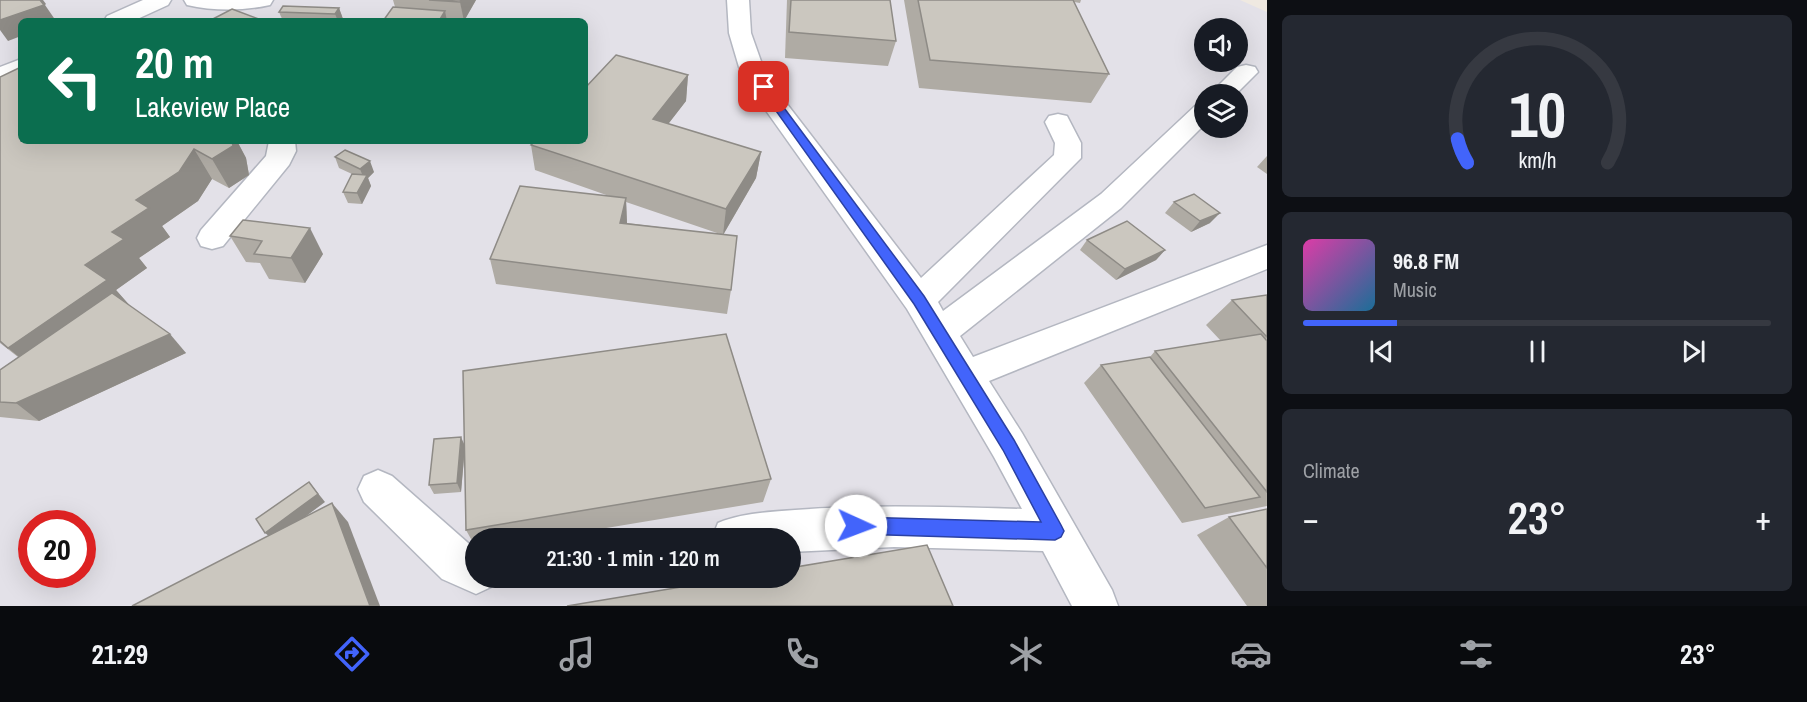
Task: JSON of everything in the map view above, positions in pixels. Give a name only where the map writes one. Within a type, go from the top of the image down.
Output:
[{"type":"lane","points":[[122,18],[160,0]]},
{"type":"lane","points":[[195,0],[220,3],[262,0]]},
{"type":"lane","points":[[738,0],[740,33],[751,68],[776,107],[919,300],[1008,445],[1096,606]]},
{"type":"lane","points":[[0,76],[18,67]]},
{"type":"lane","points":[[1233,84],[1246,72]]},
{"type":"lane","points":[[939,333],[1111,201],[1194,121]]},
{"type":"lane","points":[[919,300],[1066,158],[1068,143],[1058,122]]},
{"type":"lane","points":[[212,238],[279,159],[282,144]]},
{"type":"lane","points":[[965,375],[1267,256]]},
{"type":"lane","points":[[378,489],[457,564],[465,567]]},
{"type":"lane","points":[[801,529],[856,526],[1055,531]]},
{"type":"shaded area","points":[[0,0],[1240,0],[1267,12],[1267,606],[0,606]]},
{"type":"building","points":[[0,0],[40,0],[44,5],[0,20]]},
{"type":"building","points":[[429,0],[461,0],[460,2]]},
{"type":"building","points":[[791,0],[890,0],[896,41],[789,32]]},
{"type":"building","points":[[918,0],[1073,0],[1109,74],[930,60]]},
{"type":"building","points":[[283,6],[339,8],[335,14],[279,12]]},
{"type":"building","points":[[393,7],[445,11],[441,18],[385,18]]},
{"type":"building","points":[[232,9],[256,18],[215,18]]},
{"type":"building","points":[[616,55],[688,75],[653,119],[761,152],[726,209],[531,145],[588,144],[588,85]]},
{"type":"building","points":[[18,68],[18,144],[233,144],[233,146],[212,159],[194,149],[179,172],[136,200],[149,208],[112,232],[124,239],[85,265],[107,280],[8,348],[0,341],[0,77]]},
{"type":"building","points":[[345,150],[370,161],[360,169],[335,157]]},
{"type":"building","points":[[352,174],[367,175],[357,193],[343,192]]},
{"type":"building","points":[[520,186],[626,198],[620,223],[737,236],[731,290],[490,259]]},
{"type":"building","points":[[1194,194],[1220,213],[1200,221],[1174,202]]},
{"type":"building","points":[[243,220],[310,228],[291,258],[254,254],[262,241],[230,236]]},
{"type":"building","points":[[1127,221],[1165,250],[1125,269],[1087,240]]},
{"type":"building","points":[[112,293],[170,334],[16,403],[0,402],[0,370]]},
{"type":"building","points":[[1267,295],[1267,337],[1232,300]]},
{"type":"building","points":[[726,334],[771,479],[478,528],[466,528],[463,371]]},
{"type":"building","points":[[1261,334],[1267,341],[1267,492],[1155,351]]},
{"type":"building","points":[[1150,357],[1260,497],[1205,508],[1101,365]]},
{"type":"building","points":[[461,437],[457,483],[429,485],[434,439]]},
{"type":"building","points":[[309,482],[318,494],[265,533],[256,519]]},
{"type":"building","points":[[332,503],[370,606],[132,606]]},
{"type":"building","points":[[1267,509],[1267,568],[1229,517]]},
{"type":"building","points":[[927,545],[953,606],[567,606],[675,588],[801,588],[801,566]]},
{"type":"route","points":[[764,87],[776,107],[919,300],[1008,445],[1055,531],[856,526]]}]
